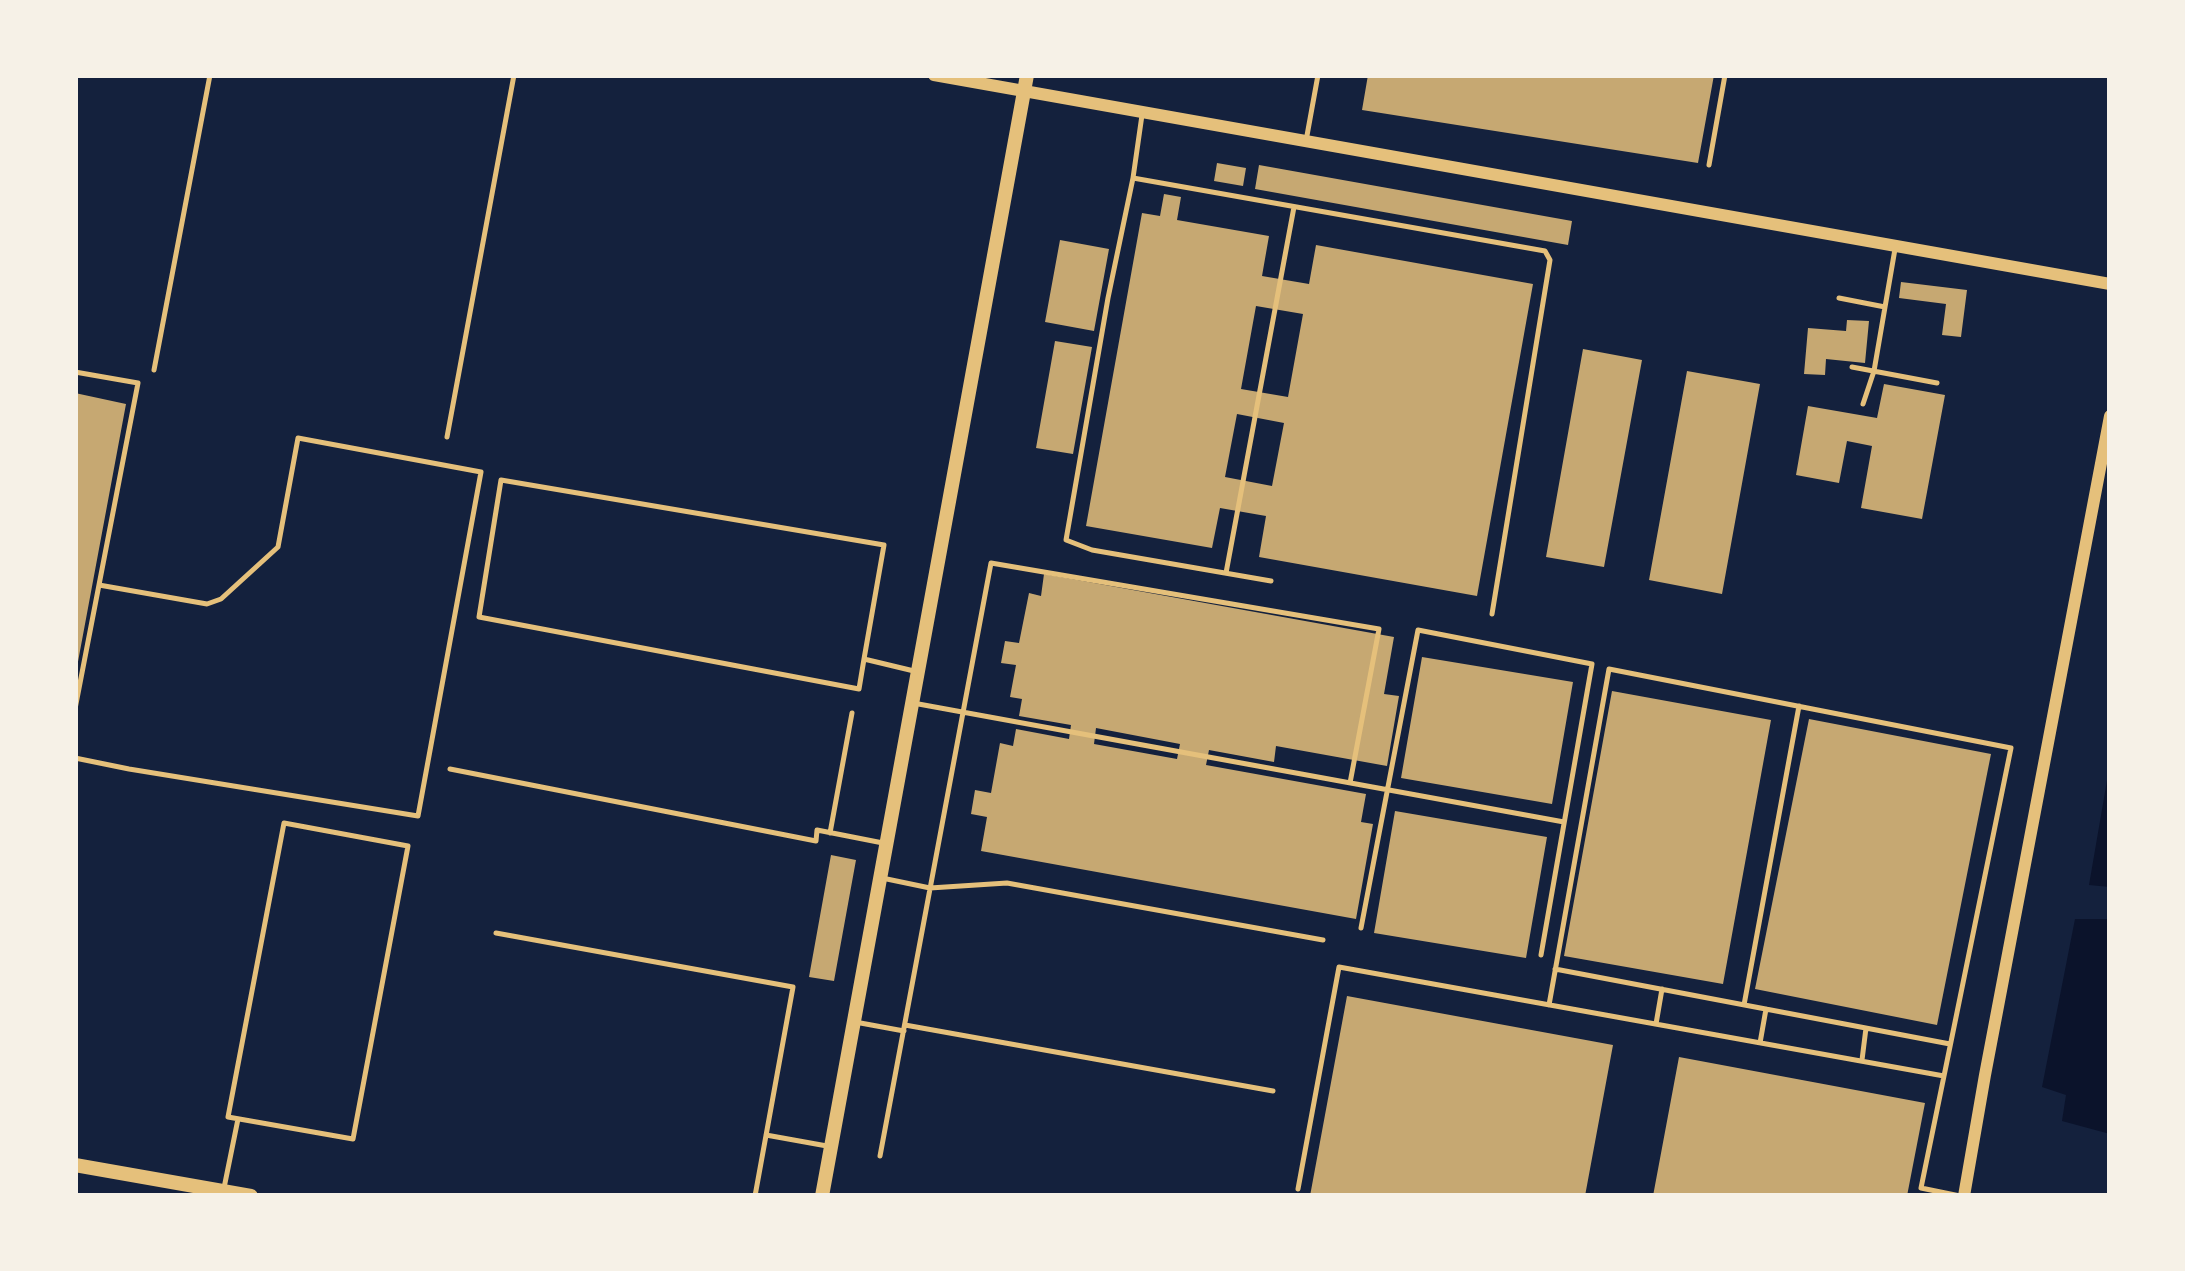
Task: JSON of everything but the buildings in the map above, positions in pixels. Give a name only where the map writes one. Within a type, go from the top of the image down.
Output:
[{"type":"main road","points":[[822,1196],[1026,83]]},
{"type":"main road","points":[[75,1165],[250,1196]]},
{"type":"street","points":[[934,75],[1026,83],[1143,112],[2110,284]]},
{"type":"street","points":[[1962,1196],[2110,416]]},
{"type":"lane","points":[[154,370],[210,75]]},
{"type":"lane","points":[[447,438],[514,75]]},
{"type":"lane","points":[[1305,142],[1318,75]]},
{"type":"lane","points":[[1709,165],[1726,75]]},
{"type":"lane","points":[[1143,112],[1066,540],[1092,550],[1272,581]]},
{"type":"lane","points":[[1133,178],[1545,250],[1550,260],[1492,614]]},
{"type":"lane","points":[[1226,573],[1294,207]]},
{"type":"lane","points":[[1863,404],[1874,371],[1896,246]]},
{"type":"lane","points":[[1840,298],[1885,307]]},
{"type":"lane","points":[[1852,367],[1936,382]]},
{"type":"lane","points":[[75,372],[138,383],[75,709]]},
{"type":"lane","points":[[75,758],[418,816],[481,472],[298,438],[278,547],[222,599],[207,604],[99,584]]},
{"type":"lane","points":[[501,480],[884,545],[864,660],[859,689],[479,617],[501,480]]},
{"type":"lane","points":[[880,1156],[992,562],[1379,629],[1350,783]]},
{"type":"lane","points":[[1361,928],[1418,630],[1592,664],[1541,955]]},
{"type":"lane","points":[[864,660],[917,672]]},
{"type":"lane","points":[[1549,1005],[1608,668],[2011,748],[1921,1188],[1962,1196]]},
{"type":"lane","points":[[912,703],[1564,822]]},
{"type":"lane","points":[[1744,1005],[1799,706]]},
{"type":"lane","points":[[830,833],[852,713]]},
{"type":"lane","points":[[450,769],[816,841],[817,830],[886,844]]},
{"type":"lane","points":[[284,824],[408,846],[353,1139],[238,1118],[228,1117],[284,824]]},
{"type":"lane","points":[[880,877],[930,888],[1007,883],[1323,940]]},
{"type":"lane","points":[[496,933],[793,987],[755,1196]]},
{"type":"lane","points":[[1298,1189],[1339,968],[1944,1076]]},
{"type":"lane","points":[[1555,969],[1950,1044]]},
{"type":"lane","points":[[1656,1024],[1662,989]]},
{"type":"lane","points":[[1760,1043],[1766,1009]]},
{"type":"lane","points":[[852,1022],[1273,1091]]},
{"type":"lane","points":[[1862,1061],[1866,1028]]},
{"type":"lane","points":[[224,1191],[238,1118]]},
{"type":"lane","points":[[766,1135],[830,1147]]},
{"type":"water","points":[[2110,763],[2110,887],[2089,885]]},
{"type":"water","points":[[2075,919],[2110,919],[2110,1134],[2062,1121],[2066,1095],[2042,1087]]}]
